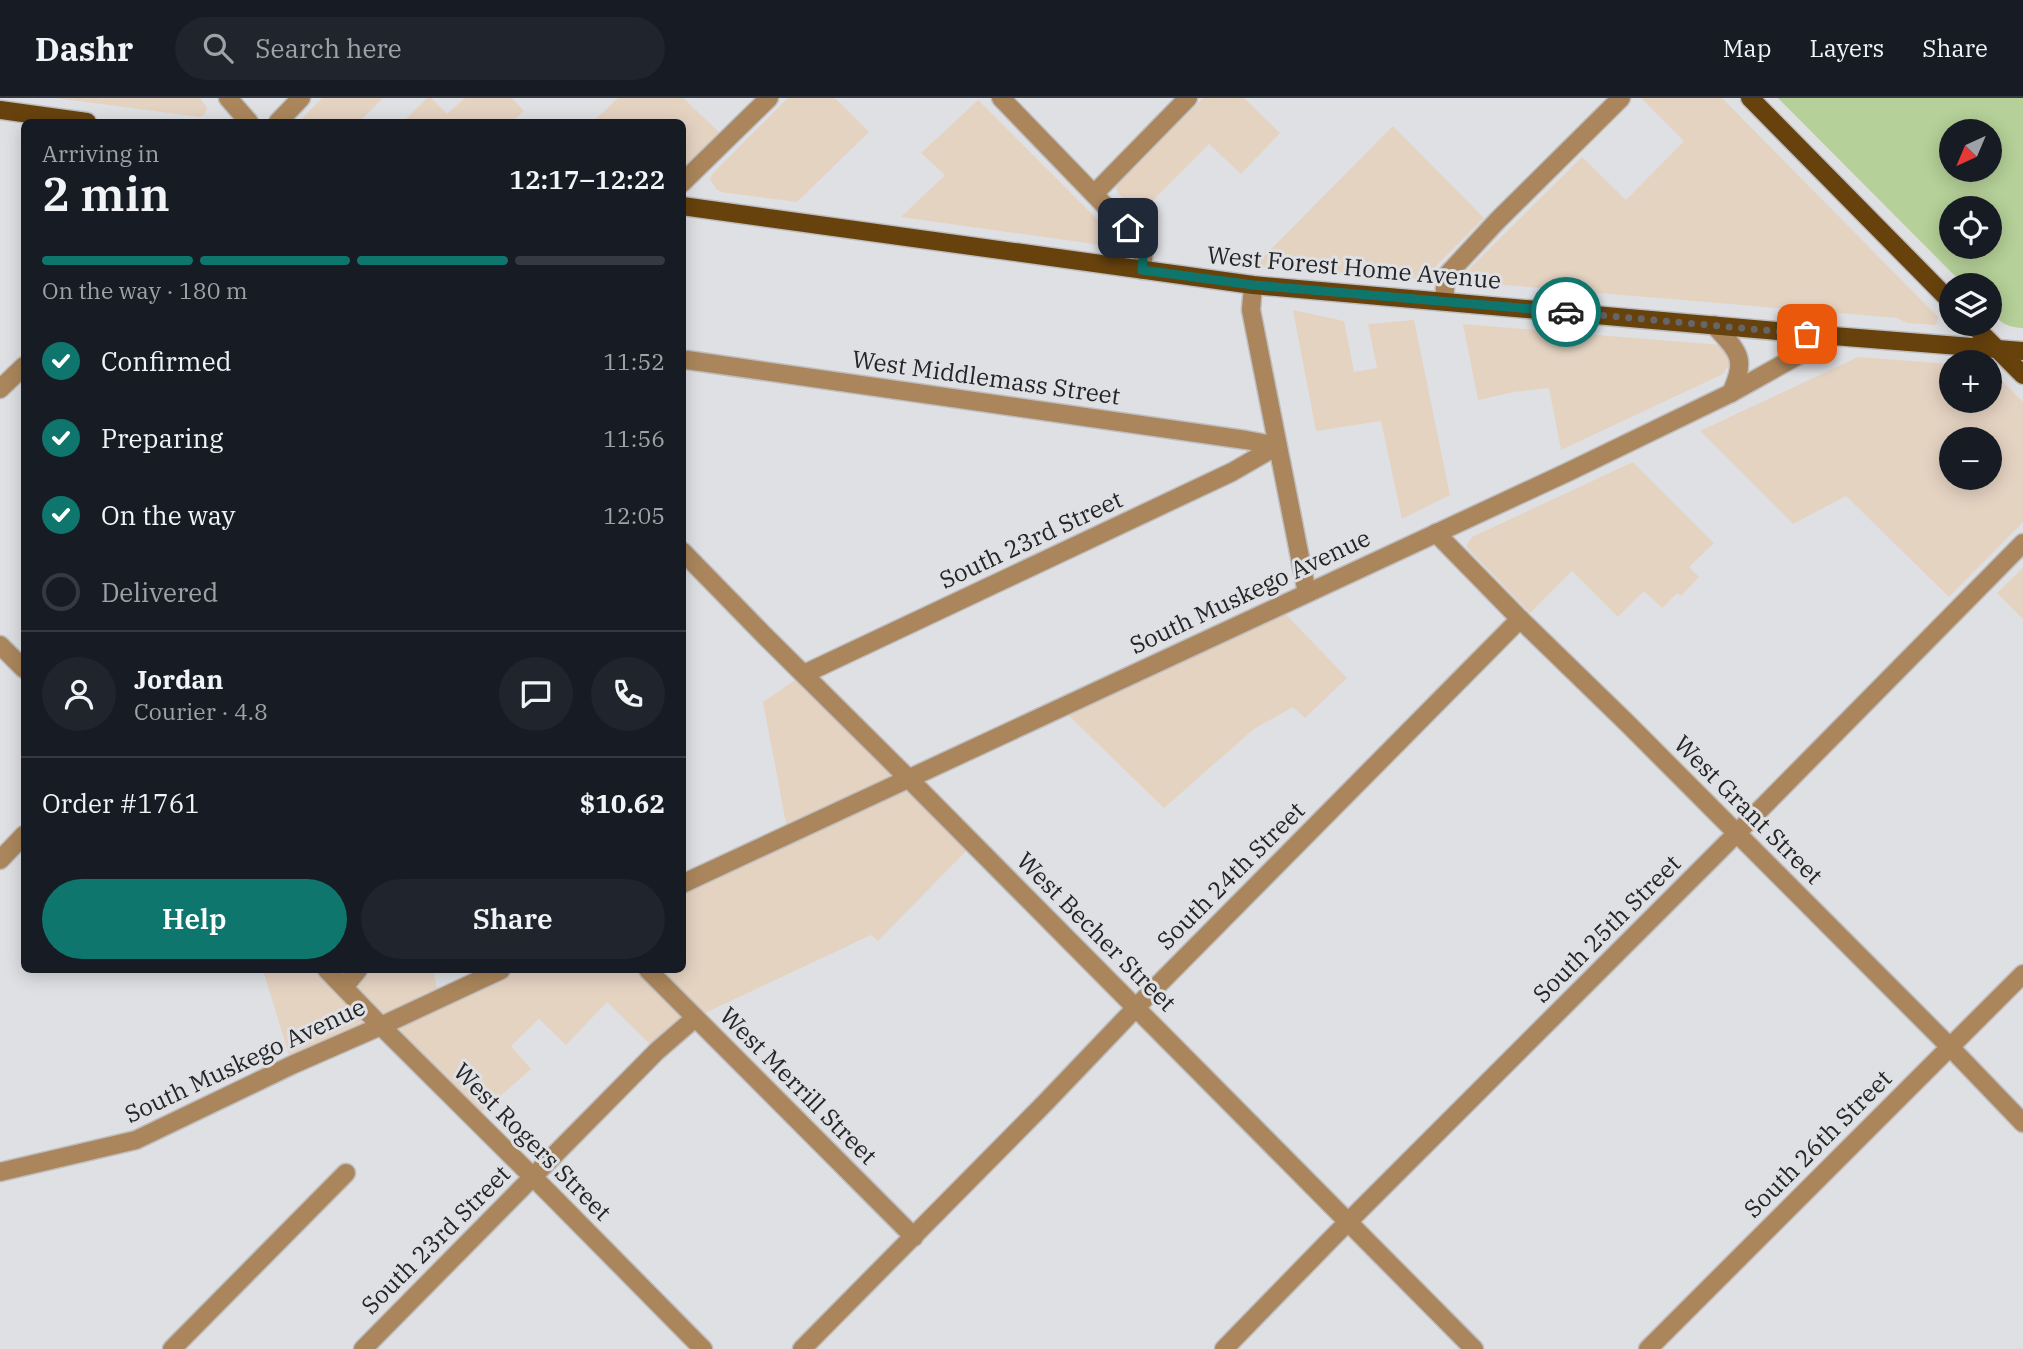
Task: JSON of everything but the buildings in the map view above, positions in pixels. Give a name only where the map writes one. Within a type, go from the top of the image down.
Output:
[{"type":"main road","points":[[1750,98],[1939,290]]},
{"type":"main road","points":[[0,110],[65,119]]},
{"type":"main road","name":"West Forest Home Avenue","points":[[686,207],[1253,285],[2023,351]]},
{"type":"main road","points":[[1984,336],[2023,375]]},
{"type":"street","points":[[228,98],[246,119]]},
{"type":"street","points":[[281,119],[301,98]]},
{"type":"street","points":[[686,179],[769,98]]},
{"type":"street","points":[[1001,98],[1144,246],[1142,270]]},
{"type":"street","points":[[1095,194],[1188,98]]},
{"type":"street","points":[[1444,301],[1446,276],[1496,221],[1620,98]]},
{"type":"street","points":[[1253,285],[1251,310],[1307,593]]},
{"type":"street","points":[[1714,325],[1736,350],[1740,364],[1738,378],[1731,393]]},
{"type":"street","name":"South Muskego Avenue","points":[[686,882],[1731,393],[1833,336]]},
{"type":"street","name":"West Middlemass Street","points":[[687,360],[1277,446]]},
{"type":"street","points":[[0,389],[21,369]]},
{"type":"street","name":"South 23rd Street","points":[[804,674],[1232,472],[1277,446]]},
{"type":"street","name":"West Grant Street","points":[[1436,533],[2023,1123]]},
{"type":"street","name":"South 25th Street","points":[[1224,1349],[2023,542]]},
{"type":"street","name":"West Becher Street","points":[[686,555],[1474,1349]]},
{"type":"street","name":"South 24th Street","points":[[802,1349],[1520,619]]},
{"type":"street","points":[[0,645],[21,666]]},
{"type":"street","points":[[0,860],[21,838]]},
{"type":"street","name":"West Rogers Street","points":[[330,973],[703,1349]]},
{"type":"street","points":[[344,987],[356,973]]},
{"type":"street","name":"South Muskego Avenue","points":[[0,1172],[136,1140],[292,1065],[495,973]]},
{"type":"street","name":"West Merrill Street","points":[[651,973],[914,1237]]},
{"type":"street","name":"South 26th Street","points":[[1648,1349],[2023,974]]},
{"type":"street","name":"South 23rd Street","points":[[363,1349],[657,1051],[695,1018]]},
{"type":"street","points":[[172,1349],[346,1173]]},
{"type":"shaded area","points":[[55,98],[200,98],[207,108],[200,117]]},
{"type":"shaded area","points":[[322,98],[383,98],[362,119],[302,119]]},
{"type":"shaded area","points":[[427,98],[431,98],[447,114],[465,98],[512,98],[524,111],[515,119],[406,119]]},
{"type":"shaded area","points":[[618,98],[683,98],[720,133],[686,168],[686,119],[596,119]]},
{"type":"shaded area","points":[[788,98],[835,98],[869,132],[797,202],[721,192],[716,189],[710,179],[713,173]]},
{"type":"shaded area","points":[[1203,98],[1244,98],[1280,133],[1241,174],[1209,144],[1139,214],[1118,193],[1118,183]]},
{"type":"shaded area","points":[[1641,98],[1722,98],[1938,317],[1937,323],[1907,323],[1897,318],[1469,282],[1465,277],[1467,271],[1582,157],[1626,200],[1684,141]]},
{"type":"shaded area","points":[[978,100],[1109,231],[1109,240],[1101,245],[901,217],[945,175],[921,153]]},
{"type":"shaded area","points":[[1393,126],[1484,218],[1425,277],[1418,279],[1254,266]]},
{"type":"shaded area","points":[[1293,310],[1344,321],[1354,372],[1377,368],[1368,324],[1414,320],[1450,495],[1402,519],[1381,421],[1316,431]]},
{"type":"shaded area","points":[[1463,324],[1721,345],[1728,353],[1729,365],[1723,374],[1561,450],[1549,388],[1478,400]]},
{"type":"shaded area","points":[[1858,357],[1939,363],[1939,413],[2002,413],[2002,381],[2023,402],[2023,522],[1949,597],[1846,496],[1793,524],[1700,431]]},
{"type":"shaded area","points":[[1633,462],[1714,543],[1689,567],[1699,577],[1681,596],[1677,593],[1662,608],[1644,591],[1618,617],[1572,571],[1530,613],[1467,548],[1472,537]]},
{"type":"shaded area","points":[[2023,568],[2023,619],[1997,593]]},
{"type":"shaded area","points":[[1278,606],[1347,678],[1305,718],[1293,707],[1254,729],[1164,808],[1060,707]]},
{"type":"shaded area","points":[[804,674],[973,844],[878,941],[871,935],[707,1012],[695,1018],[657,1051],[607,1002],[566,1045],[539,1019],[511,1046],[531,1069],[474,1119],[381,1026],[292,1065],[264,973],[330,973],[344,987],[356,973],[434,973],[439,998],[494,973],[686,973],[686,883],[788,834],[763,702]]},
{"type":"green space","points":[[1778,98],[2023,98],[2023,328],[2004,324],[2002,273],[1952,273]]},
{"type":"way so far","points":[[1566,312],[1807,334]]},
{"type":"route","points":[[1128,228],[1144,246],[1142,270],[1253,285],[1566,312]]}]
